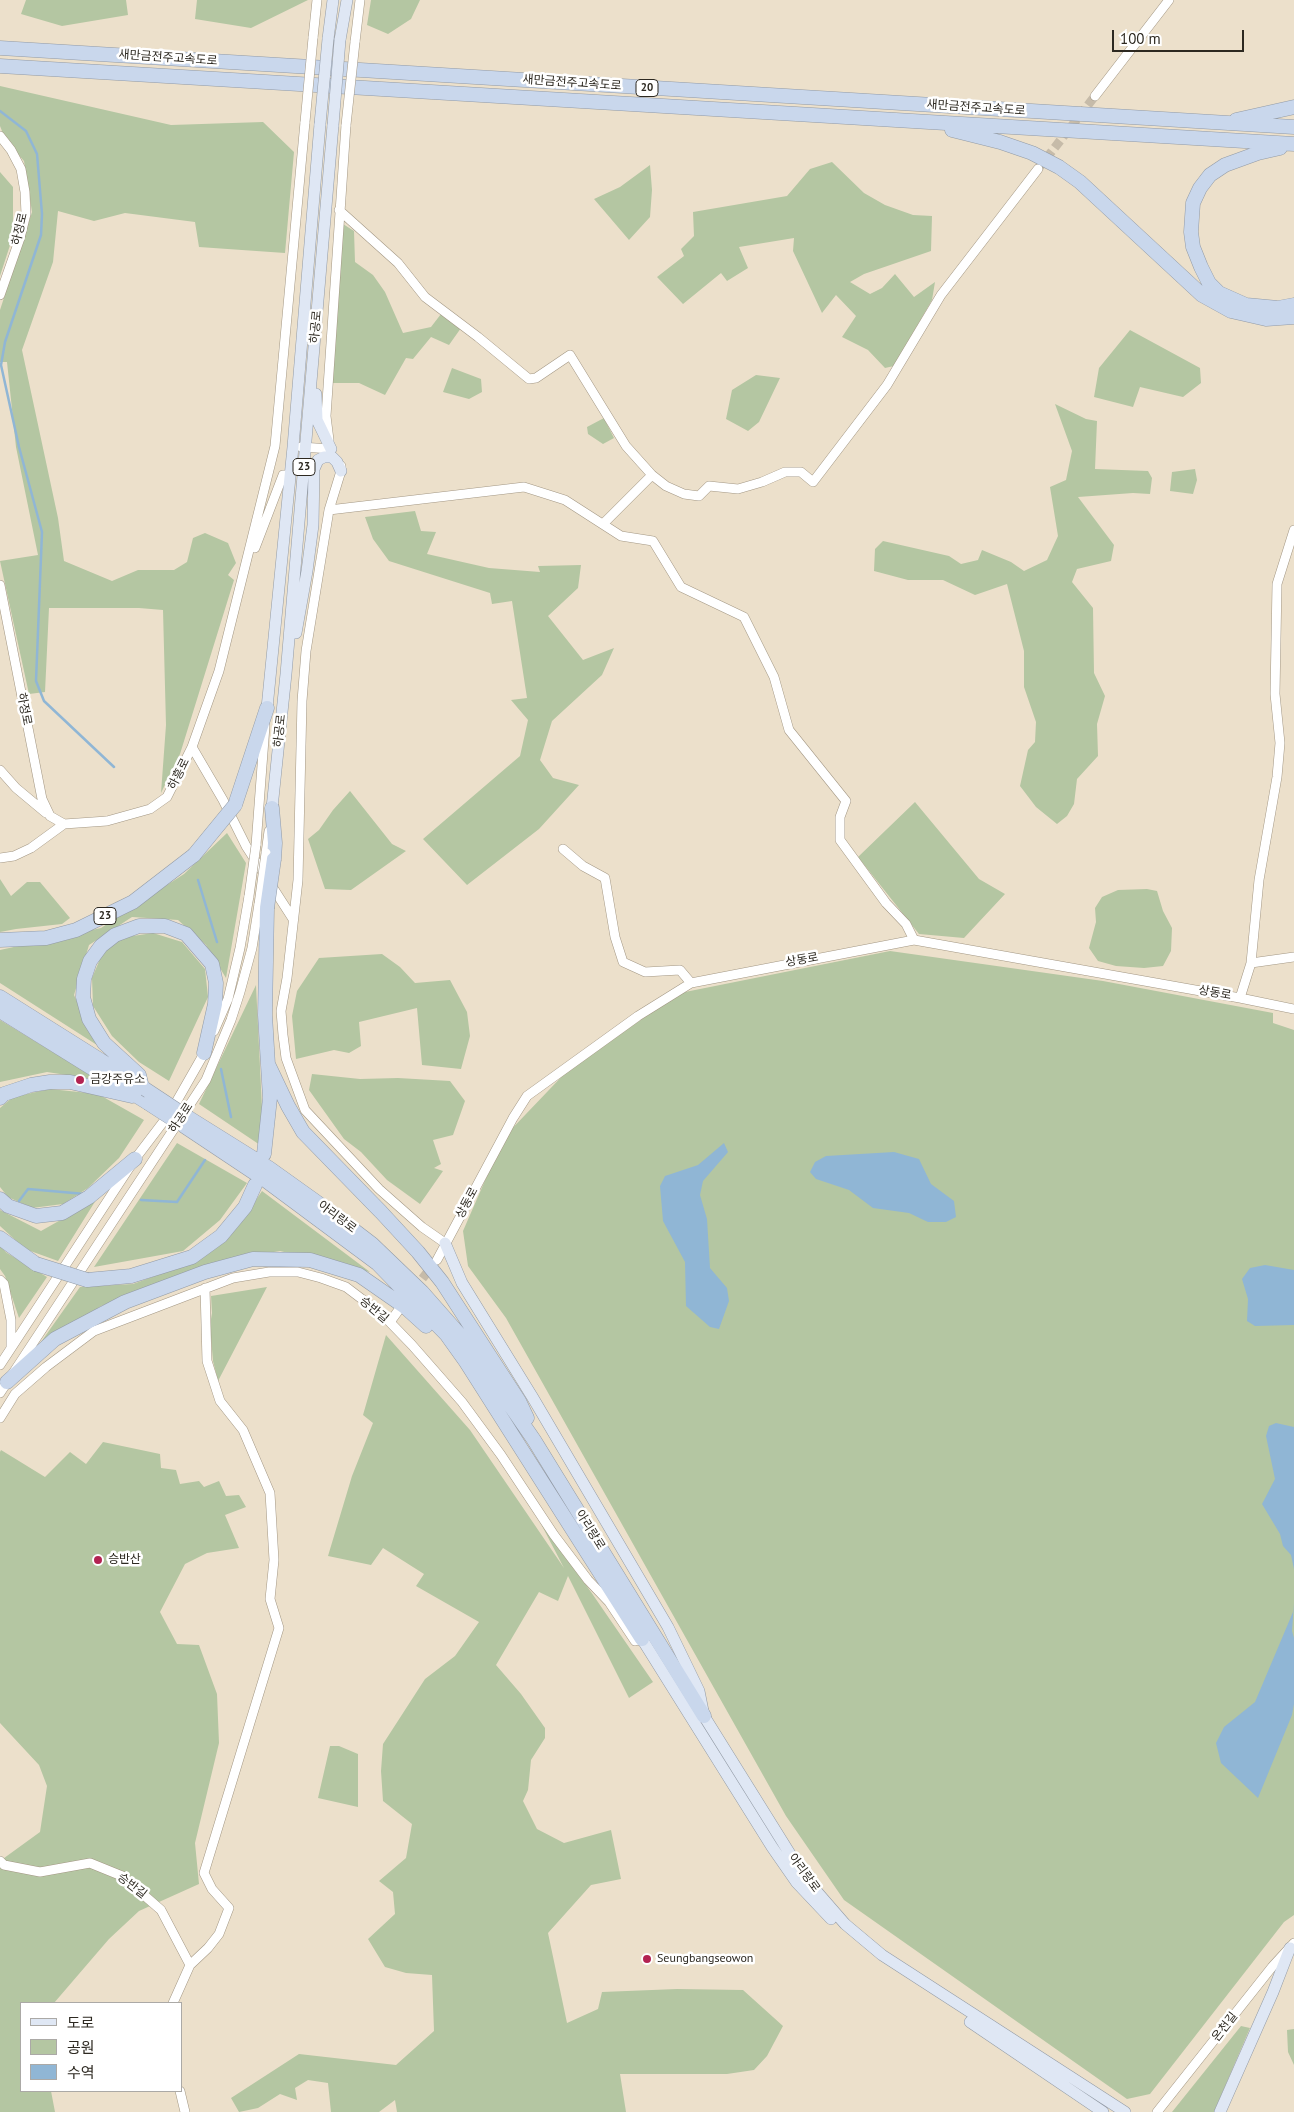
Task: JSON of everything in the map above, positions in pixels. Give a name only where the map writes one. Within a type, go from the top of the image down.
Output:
[{"type":"highway","name":"새만금전주고속도로","points":[[0,48],[1294,128]]},
{"type":"highway","name":"새만금전주고속도로","points":[[0,66],[1294,144]]},
{"type":"highway","points":[[1220,123],[1294,107]]},
{"type":"highway","points":[[920,121],[930,126],[1000,142],[1032,153],[1059,167],[1080,182],[1202,295],[1231,311],[1266,319],[1294,317]]},
{"type":"highway","points":[[1294,144],[1258,153],[1226,165],[1210,175],[1200,188],[1193,203],[1190,218],[1193,247],[1209,283],[1219,292],[1246,305],[1278,308],[1294,305]]},
{"type":"highway","name":"23","points":[[0,940],[46,938],[76,930],[133,902],[194,855],[236,805],[267,708]]},
{"type":"highway","name":"23","points":[[264,1154],[270,1098],[265,1015],[263,906],[270,856],[275,843],[272,808]]},
{"type":"highway","points":[[0,1098],[4,1094],[31,1084],[50,1082],[70,1082],[144,1094],[139,1075],[104,1043],[89,1019],[83,997],[84,979],[90,961],[101,946],[114,935],[139,926],[165,926],[186,934],[212,964],[216,983],[215,1004],[204,1053]]},
{"type":"highway","name":"아리랑로","points":[[0,997],[186,1122],[378,1264],[446,1334],[642,1639]]},
{"type":"highway","name":"아리랑로","points":[[0,1010],[144,1094]]},
{"type":"highway","points":[[268,1064],[303,1132],[388,1218],[442,1282],[519,1400],[530,1425],[534,1440]]},
{"type":"highway","name":"아리랑로","points":[[186,1122],[269,1168],[326,1208],[372,1244],[422,1292],[466,1344],[534,1440],[704,1716]]},
{"type":"highway","points":[[0,1199],[8,1206],[36,1216],[62,1213],[89,1197],[135,1159]]},
{"type":"highway","points":[[0,1238],[36,1264],[87,1280],[132,1276],[192,1257],[221,1236],[245,1207],[255,1185]]},
{"type":"highway","points":[[4,1387],[55,1339],[118,1306],[205,1272],[253,1259],[310,1260],[359,1275],[405,1307],[443,1342],[459,1353]]},
{"type":"main road","name":"하공로","points":[[267,708],[293,447],[320,124],[333,0]]},
{"type":"main road","name":"하공로","points":[[272,808],[283,708],[340,40],[347,0]]},
{"type":"main road","points":[[316,328],[317,420],[330,449]]},
{"type":"main road","points":[[283,708],[307,571],[313,525],[314,469],[318,460],[324,456],[332,457],[338,462],[342,471]]},
{"type":"main road","points":[[445,1243],[462,1283],[534,1398],[668,1627],[699,1691],[704,1716]]},
{"type":"main road","name":"아리랑로","points":[[642,1639],[772,1847],[797,1883],[840,1930],[877,1959],[1103,2112]]},
{"type":"main road","name":"아리랑로","points":[[704,1716],[805,1878],[845,1924],[882,1955],[1125,2112]]},
{"type":"main road","points":[[1220,2112],[1292,1946]]},
{"type":"street","points":[[243,576],[275,446],[317,0]]},
{"type":"street","points":[[330,449],[326,416],[339,210],[360,0]]},
{"type":"street","points":[[1095,96],[1169,0]]},
{"type":"street","name":"하정로","points":[[0,136],[11,150],[21,169],[26,214],[20,238],[0,295]]},
{"type":"street","points":[[339,210],[398,263],[425,297],[529,379],[536,378],[570,355],[626,446],[652,475],[675,490],[699,496],[709,486],[738,488],[762,482],[785,472],[801,472],[812,482],[886,385],[941,295],[1038,169]]},
{"type":"street","points":[[293,447],[330,449],[340,458],[342,471],[329,510],[306,651],[302,710],[298,880],[287,978],[281,1011],[286,1058],[305,1110],[378,1189],[422,1227],[445,1243]]},
{"type":"street","points":[[243,576],[283,475],[290,474]]},
{"type":"street","points":[[604,524],[652,475]]},
{"type":"street","points":[[329,510],[524,487],[565,500],[622,536],[653,541],[681,586],[744,617],[774,677],[789,730],[846,801],[840,818],[840,840],[886,903],[906,924],[914,940]]},
{"type":"street","points":[[1240,998],[1251,963],[1259,880],[1277,777],[1280,743],[1275,694],[1277,584],[1294,530]]},
{"type":"street","name":"하흥로","points":[[64,824],[107,821],[150,809],[167,797],[192,747],[219,671],[243,576]]},
{"type":"street","name":"하정로","points":[[0,585],[42,799],[50,816]]},
{"type":"street","name":"하공로","points":[[0,1365],[135,1159],[170,1113],[204,1053],[228,1000],[240,948],[256,845],[267,708]]},
{"type":"street","points":[[192,747],[223,800],[246,846],[293,920]]},
{"type":"street","points":[[0,770],[16,788],[50,816],[64,824],[31,848],[14,856],[0,858]]},
{"type":"street","points":[[563,849],[582,866],[605,878],[615,937],[623,962],[645,972],[680,970],[691,983]]},
{"type":"street","name":"하공로","points":[[4,1387],[206,1080],[231,1020],[263,906]]},
{"type":"street","name":"상동로","points":[[437,1260],[526,1096],[638,1016],[691,983],[914,940],[1294,1009]]},
{"type":"street","points":[[1251,963],[1294,957]]},
{"type":"street","name":"승반길","points":[[0,1418],[15,1394],[46,1367],[94,1331],[205,1288],[233,1278],[269,1272],[298,1272],[346,1287],[390,1322],[462,1402],[554,1535],[588,1580],[609,1602],[635,1641],[642,1639]]},
{"type":"street","points":[[0,1280],[4,1284],[11,1320],[11,1347]]},
{"type":"street","points":[[173,2002],[190,1964],[208,1948],[219,1934],[229,1908],[212,1889],[204,1873],[279,1628],[270,1599],[274,1560],[270,1493],[243,1430],[220,1401],[207,1361],[205,1288]]},
{"type":"street","points":[[390,1322],[398,1311]]},
{"type":"street","name":"승반길","points":[[0,1861],[4,1866],[40,1872],[90,1862],[122,1876],[161,1910],[190,1964]]},
{"type":"street","name":"온천길","points":[[1157,2112],[1272,1967],[1292,1946]]},
{"type":"street","points":[[180,2092],[185,2112]]},
{"type":"green space","points":[[26,0],[126,0],[128,15],[62,26],[21,14]]},
{"type":"green space","points":[[197,0],[308,0],[251,28],[195,19]]},
{"type":"green space","points":[[371,0],[420,0],[411,19],[388,34],[367,25]]},
{"type":"green space","points":[[0,86],[171,125],[263,122],[294,152],[285,253],[199,247],[195,222],[125,213],[94,221],[58,211],[53,262],[22,350],[58,518],[64,561],[112,581],[138,570],[174,570],[187,562],[193,538],[205,533],[228,543],[236,563],[228,575],[234,580],[180,754],[161,793],[166,725],[163,610],[139,608],[49,608],[45,692],[29,694],[0,561],[38,555],[16,447],[7,362],[0,362],[0,310],[32,212],[24,161],[6,141],[0,126]]},
{"type":"green space","points":[[832,162],[864,193],[885,205],[913,215],[932,216],[931,251],[864,274],[850,282],[870,294],[882,288],[895,274],[914,297],[935,282],[932,300],[894,366],[885,368],[868,350],[842,337],[856,316],[836,295],[822,313],[793,251],[794,238],[739,247],[748,268],[727,281],[721,273],[683,304],[657,277],[684,256],[681,249],[694,236],[693,212],[787,196],[810,169]]},
{"type":"green space","points":[[650,165],[652,190],[650,217],[629,240],[594,199],[620,187]]},
{"type":"green space","points":[[0,172],[13,187],[13,236],[0,276]]},
{"type":"green space","points":[[343,224],[354,231],[355,262],[373,275],[385,292],[403,333],[431,327],[441,314],[461,328],[449,345],[431,337],[413,359],[406,358],[385,395],[359,383],[332,383]]},
{"type":"green space","points":[[1130,330],[1200,368],[1201,383],[1183,397],[1140,387],[1133,407],[1094,397],[1099,368]]},
{"type":"green space","points":[[452,368],[481,379],[482,392],[469,399],[443,392]]},
{"type":"green space","points":[[756,375],[780,378],[759,422],[748,431],[726,419],[732,390]]},
{"type":"green space","points":[[1055,404],[1086,419],[1097,421],[1095,469],[1148,471],[1152,478],[1150,494],[1133,493],[1078,497],[1114,545],[1111,561],[1077,569],[1072,582],[1093,608],[1094,673],[1105,696],[1097,724],[1098,756],[1077,779],[1074,804],[1067,816],[1057,824],[1036,807],[1020,786],[1028,750],[1035,742],[1036,722],[1024,687],[1024,651],[1007,584],[975,595],[943,580],[908,580],[874,571],[875,549],[883,541],[949,556],[961,564],[978,560],[982,550],[1011,562],[1024,571],[1047,560],[1058,536],[1050,487],[1066,480],[1072,451]]},
{"type":"green space","points":[[604,418],[614,438],[603,444],[588,434],[587,427]]},
{"type":"green space","points":[[1195,469],[1197,480],[1193,494],[1170,491],[1172,472]]},
{"type":"green space","points":[[415,511],[421,531],[436,532],[427,554],[489,568],[540,572],[538,566],[581,565],[578,588],[548,616],[583,660],[614,648],[602,675],[552,721],[540,760],[553,778],[579,785],[539,829],[467,885],[423,839],[520,756],[528,720],[511,700],[527,698],[512,601],[492,604],[490,593],[389,561],[373,539],[365,517]]},
{"type":"green space","points":[[350,791],[392,844],[406,851],[351,890],[325,889],[308,839],[319,830]]},
{"type":"green space","points":[[915,802],[979,879],[1005,894],[964,938],[919,934],[858,857]]},
{"type":"green space","points":[[227,833],[246,863],[226,978],[206,945],[178,920],[132,917],[89,945],[74,995],[97,1045],[0,983],[0,950],[101,928],[184,874]]},
{"type":"green space","points":[[0,879],[11,896],[27,882],[40,882],[70,918],[62,924],[0,932]]},
{"type":"green space","points":[[1147,889],[1157,891],[1163,911],[1172,928],[1171,951],[1163,966],[1144,968],[1116,966],[1098,961],[1089,948],[1096,922],[1095,908],[1102,897],[1118,890]]},
{"type":"green space","points":[[153,933],[182,942],[205,969],[208,997],[169,1081],[139,1062],[112,1036],[93,1006],[92,978],[103,952],[119,938]]},
{"type":"green space","points":[[890,951],[1103,981],[1273,1013],[1273,1023],[1294,1030],[1294,1915],[1284,1922],[1150,2094],[1127,2099],[844,1900],[786,1816],[506,1318],[468,1266],[463,1231],[504,1137],[569,1069],[680,993]]},
{"type":"green space","points":[[382,954],[400,967],[415,983],[450,980],[467,1012],[470,1036],[461,1069],[422,1065],[417,1008],[359,1022],[361,1046],[349,1053],[334,1050],[296,1059],[292,1016],[297,991],[319,958]]},
{"type":"green space","points":[[256,985],[262,1108],[260,1145],[199,1104]]},
{"type":"green space","points":[[0,1020],[99,1080],[47,1072],[0,1082]]},
{"type":"green space","points":[[312,1074],[360,1079],[398,1078],[450,1081],[465,1101],[453,1135],[433,1140],[441,1164],[434,1168],[443,1171],[420,1204],[387,1180],[361,1152],[344,1139],[309,1090]]},
{"type":"green space","points":[[50,1089],[98,1094],[144,1120],[119,1158],[88,1188],[63,1204],[32,1208],[8,1197],[0,1187],[0,1108],[13,1097]]},
{"type":"green space","points":[[177,1143],[247,1183],[220,1220],[183,1251],[94,1267]]},
{"type":"green space","points":[[262,1191],[370,1272],[280,1251],[220,1261],[101,1306],[36,1349],[80,1287],[133,1284],[201,1259],[237,1228]]},
{"type":"green space","points":[[96,1200],[58,1261],[25,1249],[0,1226],[0,1210],[41,1231]]},
{"type":"green space","points":[[0,1246],[7,1253],[47,1277],[19,1318],[5,1276],[0,1269]]},
{"type":"green space","points":[[267,1287],[218,1381],[213,1361],[210,1325],[212,1313],[211,1296]]},
{"type":"green space","points":[[386,1335],[470,1430],[564,1568],[540,1522],[653,1682],[629,1698],[568,1576],[558,1601],[539,1592],[496,1665],[521,1694],[545,1728],[545,1738],[531,1760],[528,1790],[523,1801],[537,1829],[564,1843],[611,1830],[621,1879],[591,1885],[548,1933],[567,2023],[598,2009],[602,1992],[677,1989],[743,1990],[783,2026],[767,2056],[754,2070],[727,2074],[620,2074],[626,2112],[397,2112],[395,2100],[379,2112],[331,2112],[328,2083],[308,2080],[295,2088],[297,2100],[280,2094],[258,2108],[239,2112],[231,2098],[299,2054],[396,2065],[434,2031],[432,1975],[406,1973],[385,1967],[368,1939],[395,1914],[393,1892],[379,1881],[406,1858],[412,1824],[383,1801],[381,1771],[383,1744],[425,1679],[455,1656],[479,1622],[416,1586],[424,1574],[383,1548],[371,1565],[328,1556],[352,1476],[373,1423],[363,1415]]},
{"type":"green space","points":[[103,1442],[160,1454],[161,1468],[176,1470],[180,1484],[199,1481],[204,1487],[219,1481],[226,1496],[239,1495],[246,1507],[225,1515],[239,1548],[207,1553],[185,1564],[160,1612],[177,1644],[199,1645],[217,1694],[219,1743],[195,1843],[199,1884],[139,1911],[109,1939],[55,2002],[20,2002],[20,2092],[51,2092],[55,2112],[0,2112],[0,1861],[40,1832],[47,1786],[39,1765],[0,1723],[0,1452],[1,1450],[45,1477],[70,1452],[86,1464]]},
{"type":"green space","points":[[330,1746],[339,1746],[358,1754],[358,1807],[318,1798]]},
{"type":"green space","points":[[1241,2026],[1250,2028],[1214,2112],[1172,2112]]},
{"type":"green space","points":[[1294,2029],[1294,2065],[1288,2052],[1287,2030]]},
{"type":"water","points":[[724,1143],[728,1152],[703,1181],[700,1195],[707,1219],[710,1268],[727,1288],[729,1301],[719,1329],[710,1327],[686,1306],[685,1262],[663,1221],[660,1186],[665,1176],[698,1165]]},
{"type":"water","points":[[894,1152],[919,1159],[931,1184],[954,1201],[956,1217],[946,1222],[928,1222],[909,1213],[873,1208],[849,1190],[816,1179],[810,1172],[815,1162],[826,1156]]},
{"type":"water","points":[[1265,1265],[1294,1270],[1294,1325],[1255,1326],[1247,1321],[1248,1299],[1242,1279],[1250,1268]]},
{"type":"water","points":[[1276,1423],[1294,1427],[1294,1569],[1291,1555],[1283,1546],[1280,1534],[1262,1504],[1275,1479],[1266,1436],[1269,1426]]},
{"type":"water","points":[[1294,1603],[1292,1631],[1294,1638],[1294,1704],[1292,1715],[1258,1798],[1221,1763],[1216,1743],[1224,1727],[1255,1702],[1293,1612]]},
{"type":"waterway","points":[[0,111],[26,131],[37,154],[42,214],[41,235],[5,342],[1,365],[19,447],[42,532],[36,681],[44,701],[114,767]]},
{"type":"waterway","points":[[198,880],[217,942]]},
{"type":"waterway","points":[[221,1069],[231,1117]]},
{"type":"waterway","points":[[141,1200],[177,1202],[205,1160]]},
{"type":"waterway","points":[[19,1201],[28,1189],[85,1194]]},
{"type":"tunnel","points":[[1038,169],[1095,96]]},
{"type":"tunnel","points":[[414,1289],[434,1264]]},
{"type":"place","name":"금강주유소","points":[[80,1080]]},
{"type":"place","name":"승반산","points":[[98,1560]]},
{"type":"place","name":"Seungbangseowon","points":[[647,1959]]}]
